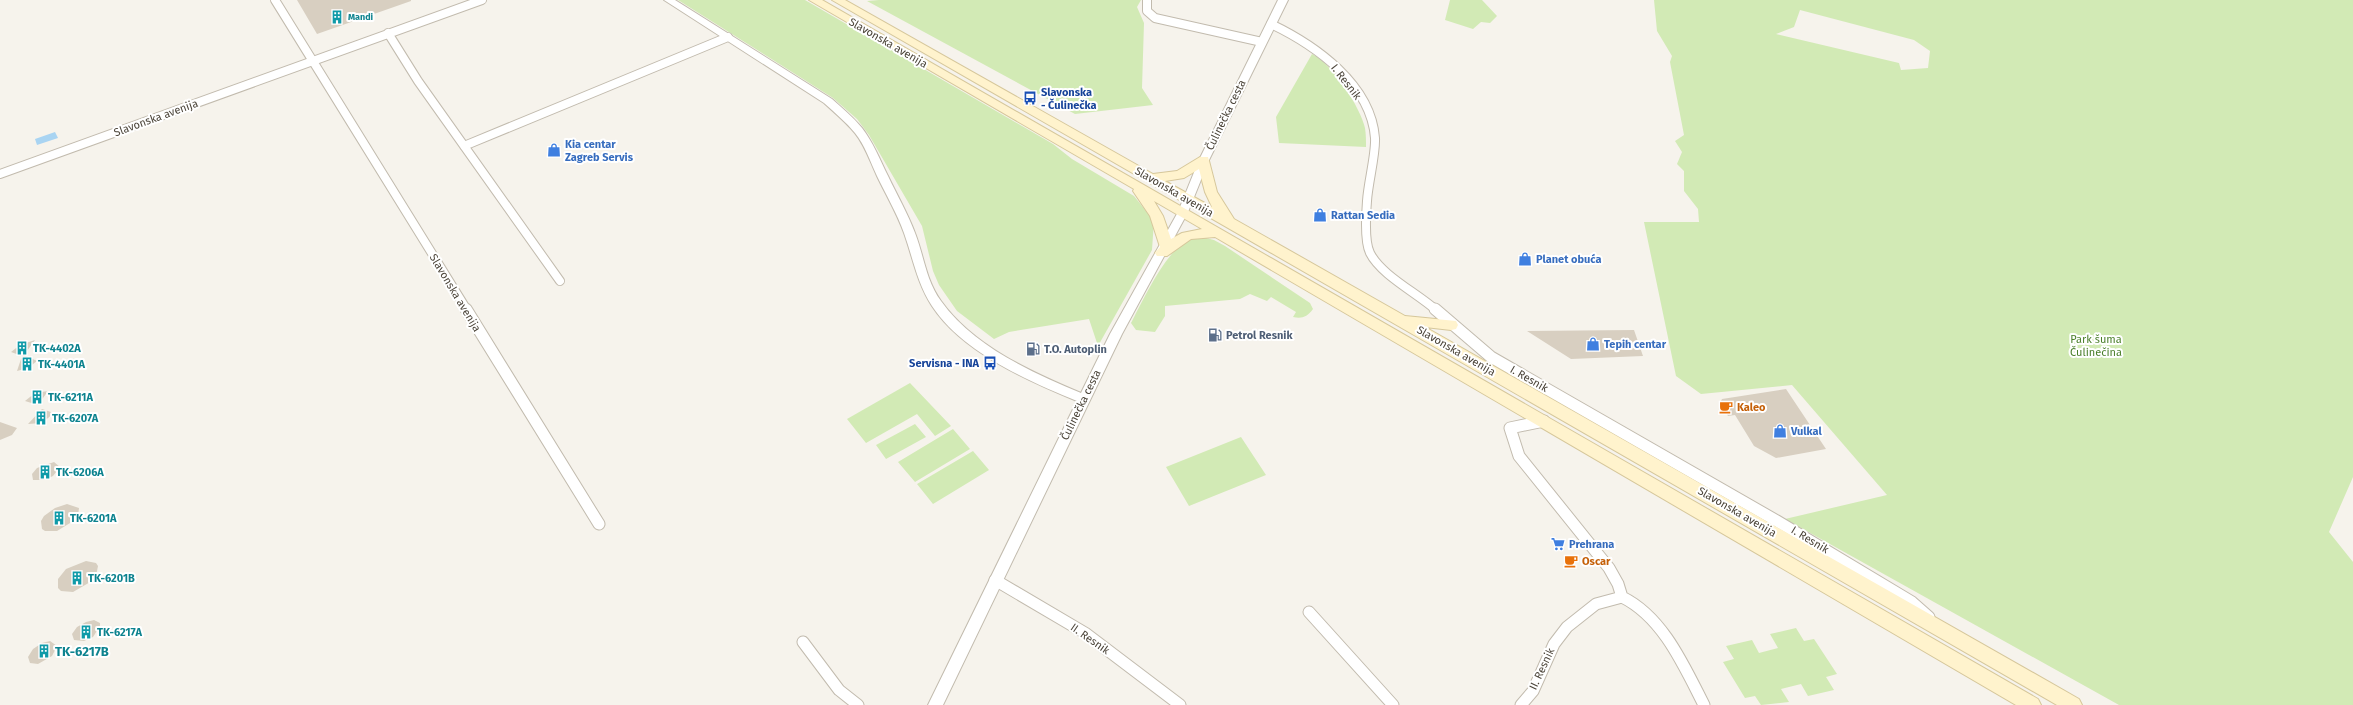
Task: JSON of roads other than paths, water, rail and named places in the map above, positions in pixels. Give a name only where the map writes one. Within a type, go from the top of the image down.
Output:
[{"type":"main road","name":"Slavonska avenija","points":[[814,0],[1184,212],[2032,705]]},
{"type":"main road","name":"Slavonska avenija","points":[[837,0],[1396,317],[2073,705]]},
{"type":"main road","points":[[1150,178],[1180,175],[1204,160],[1210,191],[1221,211],[1243,231]]},
{"type":"main road","points":[[1130,182],[1147,199],[1162,225],[1164,249],[1186,235],[1217,232]]},
{"type":"main road","points":[[1396,317],[1420,322],[1451,325]]},
{"type":"street","name":"Slavonska avenija","points":[[275,0],[599,524]]},
{"type":"street","name":"Slavonska avenija","points":[[0,174],[482,0]]},
{"type":"street","points":[[669,0],[828,101],[845,116],[859,131],[913,241],[925,284],[939,307],[954,325],[993,353],[1041,380],[1084,399]]},
{"type":"street","points":[[1147,0],[1145,3],[1147,11],[1155,18],[1262,42]]},
{"type":"street","name":"Čulinečka cesta","points":[[935,705],[1116,334],[1184,212],[1204,160],[1283,0]]},
{"type":"street","name":"I. Resnik","points":[[1271,24],[1288,31],[1321,53],[1353,88],[1365,107],[1375,139],[1366,194],[1366,221],[1369,252],[1380,266],[1421,297],[1451,325],[1491,357],[1777,521],[1912,602],[1938,627]]},
{"type":"street","points":[[388,33],[418,81],[560,281]]},
{"type":"street","points":[[464,146],[728,37]]},
{"type":"street","points":[[1544,421],[1510,428],[1519,456],[1609,568],[1618,584],[1622,597],[1637,604],[1651,619],[1678,657],[1704,705]]},
{"type":"street","name":"II. Resnik","points":[[995,580],[1085,633],[1180,705]]},
{"type":"street","name":"II. Resnik","points":[[1521,705],[1533,691],[1554,644],[1568,627],[1596,604],[1622,597]]},
{"type":"street","points":[[1309,612],[1393,705]]},
{"type":"street","points":[[803,642],[839,690],[858,705]]},
{"type":"water","points":[[55,132],[58,138],[37,145],[35,139]]},
{"type":"place","name":"Mandi","points":[[337,17]]},
{"type":"place","name":"Slavonska - Čulinečka","points":[[1030,98]]},
{"type":"place","name":"Kia centar Zagreb Servis","points":[[554,150]]},
{"type":"place","name":"Rattan Sedia","points":[[1320,215]]},
{"type":"place","name":"Planet obuća","points":[[1525,259]]},
{"type":"place","name":"Petrol Resnik","points":[[1215,335]]},
{"type":"place","name":"Tepih centar","points":[[1593,344]]},
{"type":"place","name":"TK-4402A","points":[[22,348]]},
{"type":"place","name":"T.O. Autoplin","points":[[1033,349]]},
{"type":"place","name":"Servisna - INA","points":[[990,363]]},
{"type":"place","name":"TK-4401A","points":[[27,364]]},
{"type":"place","name":"TK-6211A","points":[[37,397]]},
{"type":"place","name":"Kaleo","points":[[1726,407]]},
{"type":"place","name":"TK-6207A","points":[[41,418]]},
{"type":"place","name":"Vulkal","points":[[1780,431]]},
{"type":"place","name":"TK-6206A","points":[[45,472]]},
{"type":"place","name":"TK-6201A","points":[[59,518]]},
{"type":"place","name":"Prehrana","points":[[1558,544]]},
{"type":"place","name":"Oscar","points":[[1571,561]]},
{"type":"place","name":"TK-6201B","points":[[77,578]]},
{"type":"place","name":"TK-6217A","points":[[86,632]]},
{"type":"place","name":"TK-6217B","points":[[44,651]]},
{"type":"park label","name":"Park šuma Čulinečina","points":[[2096,345]]}]
